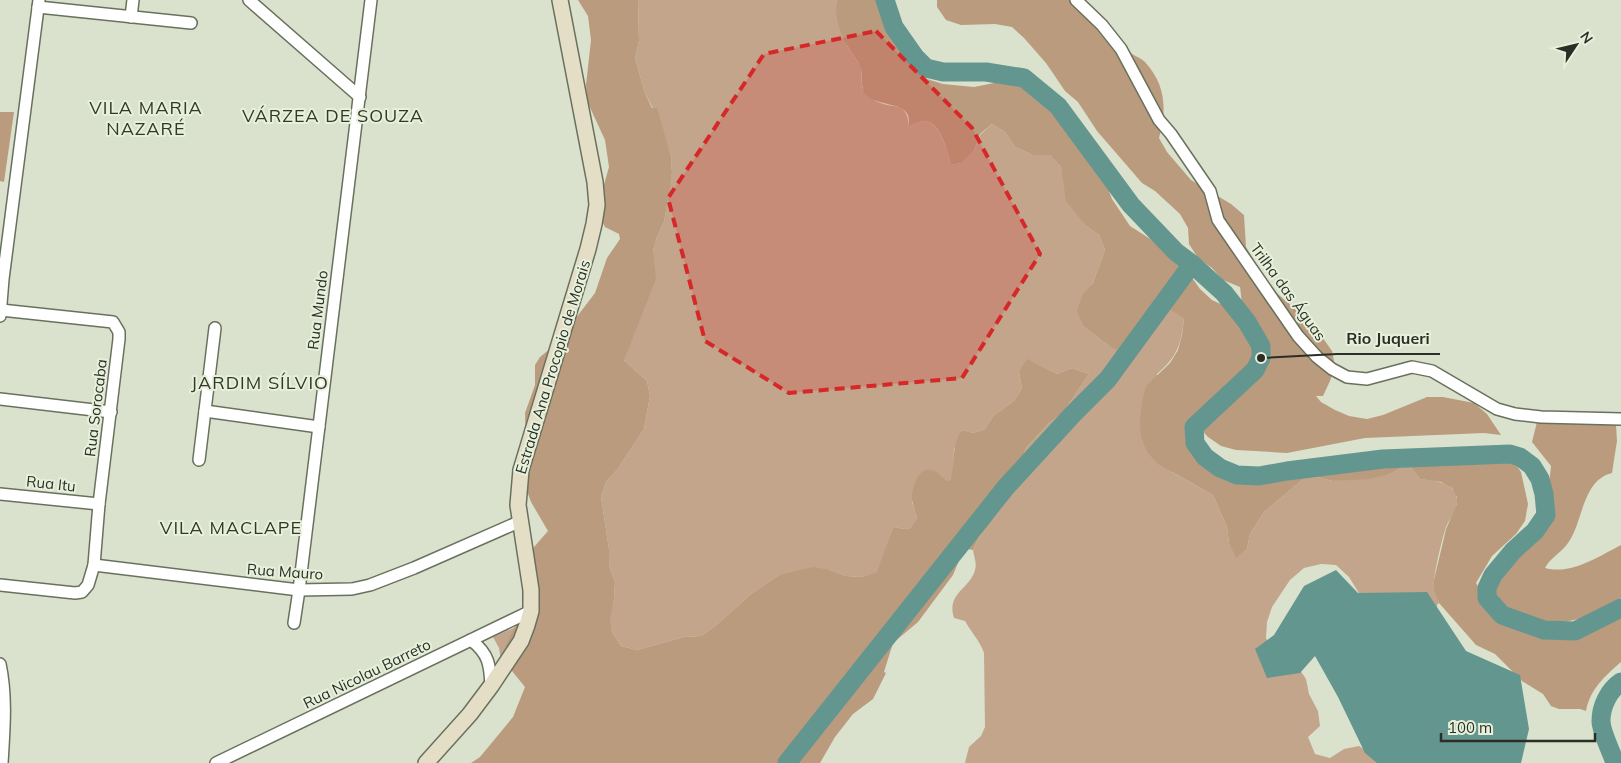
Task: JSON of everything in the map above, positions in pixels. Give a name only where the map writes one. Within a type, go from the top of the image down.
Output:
[{"type":"street","points":[[131,16],[133,0]]},
{"type":"street","points":[[249,0],[360,97]]},
{"type":"street","name":"Rua Mundo","points":[[294,623],[371,0]]},
{"type":"street","name":"Estrada Ana Procopio de Morais","points":[[426,763],[464,721],[491,686],[521,641],[530,611],[529,568],[518,505],[520,470],[588,249],[596,205],[589,149],[560,0]]},
{"type":"street","name":"Trilha das Águas","points":[[1076,0],[1102,25],[1121,49],[1159,120],[1171,134],[1210,191],[1218,220],[1298,336],[1317,357],[1332,369],[1348,377],[1367,379],[1412,368],[1432,371],[1498,409],[1515,414],[1541,417],[1621,419]]},
{"type":"street","points":[[0,316],[2,279],[38,3],[191,23]]},
{"type":"street","name":"Rua Sorocaba","points":[[0,585],[76,593],[82,592],[88,586],[94,565],[99,504],[120,339],[119,332],[113,322],[1,310]]},
{"type":"street","points":[[199,460],[215,328]]},
{"type":"street","points":[[0,400],[111,412]]},
{"type":"street","points":[[205,410],[319,427]]},
{"type":"street","name":"Rua Itu","points":[[0,494],[99,504]]},
{"type":"street","name":"Rua Mauro","points":[[94,565],[299,590],[352,588],[370,585],[414,568],[521,521]]},
{"type":"street","name":"Rua Nicolau Barreto","points":[[216,763],[530,611]]},
{"type":"street","points":[[471,640],[480,647],[487,658],[491,686]]},
{"type":"street","points":[[0,664],[5,710],[2,763]]},
{"type":"highlighted area","points":[[876,31],[972,128],[1040,254],[962,378],[789,393],[705,341],[668,198],[764,54]]},
{"type":"shaded area","points":[[578,0],[638,0],[639,41],[635,58],[645,93],[652,108],[657,108],[671,156],[672,172],[664,222],[653,251],[656,279],[624,360],[647,381],[650,396],[644,429],[617,470],[606,482],[601,497],[609,549],[609,566],[615,582],[610,619],[612,632],[621,646],[637,650],[684,637],[701,636],[751,594],[779,575],[813,567],[830,570],[846,576],[862,577],[877,572],[893,527],[911,528],[917,518],[912,499],[914,485],[919,475],[926,470],[931,470],[947,481],[950,481],[956,441],[959,435],[963,430],[973,433],[985,429],[993,416],[1014,401],[1022,388],[1019,372],[1027,359],[1057,374],[1072,368],[1089,374],[1062,414],[1049,423],[1026,448],[1008,497],[990,525],[979,537],[973,550],[967,549],[962,553],[953,575],[918,622],[893,643],[884,672],[886,673],[873,699],[853,714],[835,737],[820,763],[471,763],[480,757],[513,717],[525,687],[503,656],[507,642],[529,600],[529,555],[548,531],[531,502],[524,483],[530,470],[526,453],[525,413],[535,385],[535,365],[540,357],[556,344],[595,293],[607,258],[620,239],[619,234],[605,227],[602,221],[604,208],[603,188],[609,167],[605,140],[587,101],[586,85],[591,40],[588,16]]},
{"type":"shaded area","points":[[638,0],[838,0],[847,46],[861,67],[862,88],[876,101],[902,109],[908,118],[909,126],[924,121],[933,125],[943,141],[951,165],[962,163],[974,151],[980,135],[992,124],[1005,132],[1015,147],[1033,155],[1050,155],[1061,167],[1064,183],[1077,213],[1086,226],[1099,235],[1105,250],[1093,283],[1082,296],[1078,311],[1083,326],[1109,346],[1140,349],[1156,318],[1170,309],[1184,319],[1177,350],[1164,368],[1157,374],[1172,472],[1213,495],[1227,527],[1229,544],[1236,557],[1247,549],[1250,534],[1264,512],[1308,475],[1333,481],[1390,474],[1408,464],[1420,479],[1445,484],[1454,491],[1457,496],[1457,503],[1446,527],[1435,575],[1434,588],[1439,603],[1437,605],[1436,622],[1367,606],[1349,577],[1336,565],[1321,564],[1304,568],[1290,580],[1272,607],[1267,622],[1266,638],[1273,652],[1296,664],[1306,679],[1309,694],[1318,711],[1320,726],[1308,737],[1315,754],[1330,758],[1344,749],[1359,746],[1384,763],[965,763],[969,747],[981,736],[985,727],[984,653],[965,621],[954,618],[953,603],[975,570],[973,550],[979,537],[990,525],[1008,497],[1026,448],[1049,423],[1062,414],[1089,374],[1072,368],[1057,374],[1028,360],[1019,372],[1022,388],[1014,401],[993,416],[985,429],[973,433],[963,430],[954,449],[953,472],[950,481],[947,482],[937,473],[912,502],[917,518],[912,528],[893,527],[878,572],[862,577],[846,576],[830,570],[779,575],[751,594],[701,636],[684,637],[637,650],[621,646],[612,632],[609,617],[614,599],[615,582],[609,566],[609,549],[601,497],[606,482],[617,470],[644,429],[650,396],[647,381],[622,358],[657,237],[664,222],[672,172],[671,156],[660,122],[645,93],[635,58],[639,41]]},
{"type":"shaded area","points":[[838,0],[889,0],[907,49],[927,79],[943,84],[974,87],[1004,81],[1021,84],[1034,92],[1068,128],[1106,183],[1112,199],[1130,226],[1169,251],[1181,262],[1200,289],[1212,300],[1227,307],[1242,304],[1240,287],[1223,280],[1212,268],[1198,258],[1189,244],[1188,228],[1180,214],[1155,191],[1142,183],[1097,131],[1078,102],[1065,91],[1046,63],[1024,38],[1012,27],[995,24],[961,25],[946,20],[937,7],[937,0],[1077,0],[1128,51],[1145,62],[1161,89],[1164,108],[1159,138],[1167,152],[1191,180],[1231,204],[1244,215],[1246,247],[1264,277],[1273,290],[1313,324],[1332,351],[1335,366],[1330,381],[1323,396],[1316,396],[1321,402],[1349,416],[1367,419],[1383,415],[1427,397],[1443,397],[1474,403],[1487,414],[1501,435],[1484,433],[1365,438],[1287,453],[1236,450],[1221,446],[1208,437],[1196,424],[1188,437],[1191,452],[1200,465],[1214,472],[1268,475],[1283,469],[1300,468],[1334,457],[1368,453],[1469,458],[1486,457],[1499,448],[1512,459],[1521,472],[1528,504],[1525,521],[1516,534],[1492,556],[1476,583],[1493,611],[1506,620],[1537,633],[1571,629],[1603,622],[1621,611],[1621,662],[1604,678],[1595,690],[1586,711],[1580,709],[1559,709],[1551,706],[1543,694],[1522,681],[1495,654],[1476,645],[1439,603],[1434,590],[1434,580],[1446,529],[1457,504],[1457,497],[1452,488],[1441,482],[1420,479],[1408,464],[1390,474],[1369,479],[1333,481],[1308,475],[1264,512],[1250,534],[1247,549],[1236,558],[1229,544],[1227,527],[1213,495],[1158,464],[1147,452],[1141,437],[1140,420],[1146,386],[1170,363],[1178,350],[1184,319],[1169,309],[1156,318],[1140,349],[1123,353],[1109,346],[1083,326],[1077,311],[1082,295],[1093,283],[1105,250],[1099,235],[1086,226],[1066,201],[1061,167],[1050,155],[1033,155],[1015,147],[1005,132],[992,124],[980,134],[974,151],[962,163],[951,165],[943,140],[933,125],[924,121],[909,126],[908,116],[901,108],[867,96],[862,86],[860,66],[840,30],[836,11]]},
{"type":"shaded area","points":[[0,112],[14,112],[4,182],[0,181]]},
{"type":"shaded area","points":[[1601,418],[1616,425],[1617,441],[1612,473],[1602,477],[1595,484],[1584,503],[1573,535],[1545,568],[1565,569],[1584,564],[1621,545],[1621,598],[1595,613],[1579,619],[1549,625],[1532,622],[1501,608],[1490,596],[1494,581],[1525,543],[1533,530],[1549,485],[1551,466],[1532,442],[1537,422]]},
{"type":"shaded area","points":[[518,626],[501,660],[499,648],[493,637]]},
{"type":"water","points":[[1336,570],[1358,593],[1427,592],[1466,651],[1520,675],[1529,729],[1521,763],[1377,763],[1365,753],[1338,697],[1315,656],[1300,673],[1267,678],[1255,649],[1274,635],[1304,586]]},
{"type":"waterway","points":[[885,0],[894,27],[915,57],[926,68],[943,72],[986,72],[1024,78],[1058,106],[1131,205],[1176,252],[1224,293],[1247,322],[1261,346],[1261,358],[1255,370],[1194,427],[1195,443],[1205,457],[1220,468],[1237,475],[1259,476],[1383,459],[1510,454],[1520,457],[1532,466],[1540,479],[1546,515],[1535,531],[1513,551],[1493,575],[1487,588],[1487,598],[1502,615],[1544,630],[1575,631],[1621,608]]},
{"type":"waterway","points":[[787,763],[1006,487],[1108,379],[1192,264]]},
{"type":"waterway","points":[[1617,763],[1602,730],[1601,721],[1606,699],[1621,682]]},
{"type":"place","name":"Rio Juqueri","points":[[1261,358]]},
{"type":"district","name":"VÁRZEA DE SOUZA","points":[[333,116]]},
{"type":"district","name":"VILA MARIA NAZARÉ","points":[[146,118]]},
{"type":"district","name":"JARDIM SÍLVIO","points":[[260,383]]},
{"type":"district","name":"VILA MACLAPE","points":[[231,528]]}]
